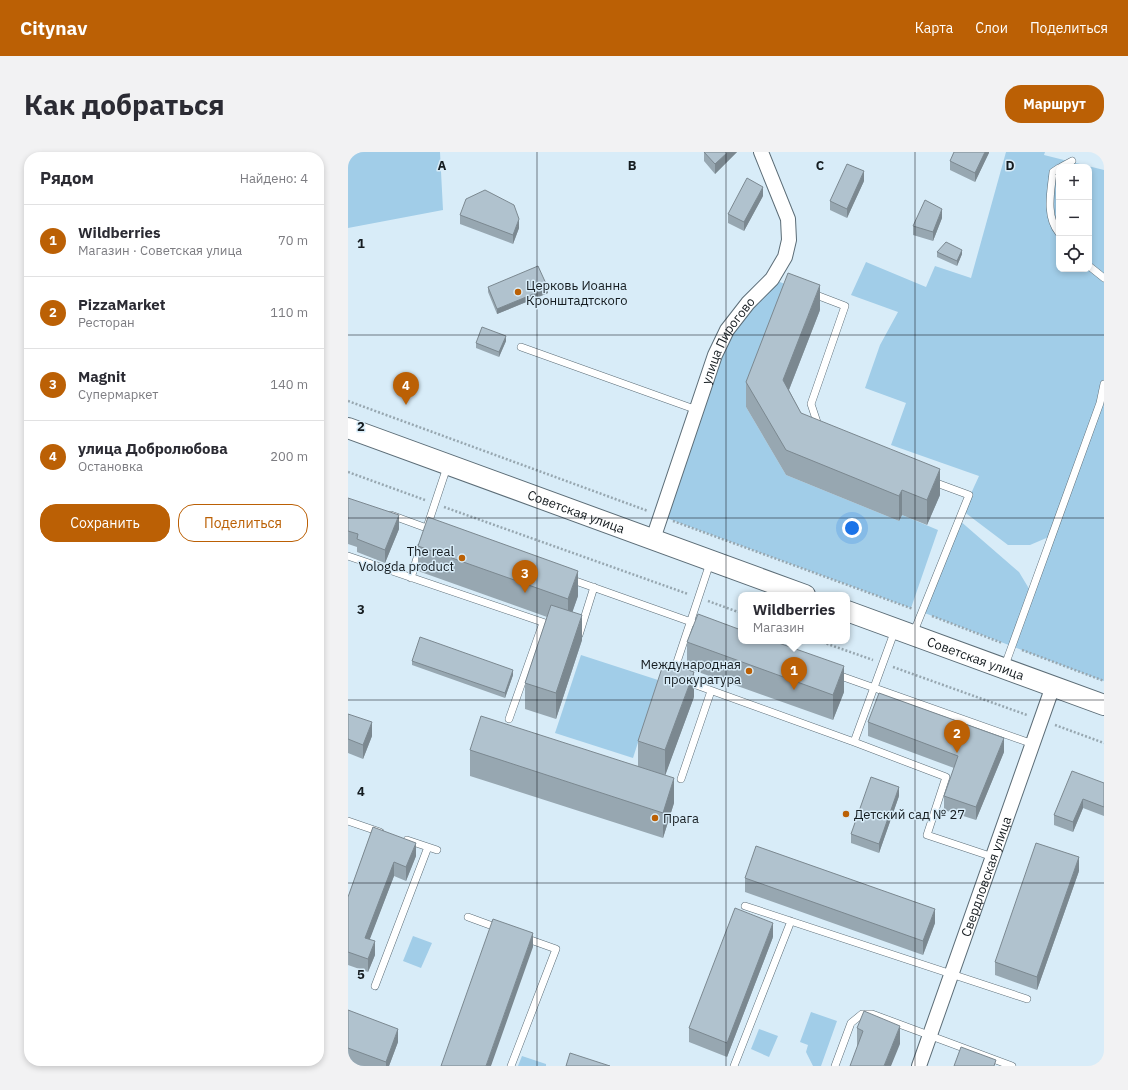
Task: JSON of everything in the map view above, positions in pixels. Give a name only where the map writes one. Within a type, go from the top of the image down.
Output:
[{"type":"main road","name":"Советская улица","points":[[348,428],[797,592]]},
{"type":"main road","name":"Советская улица","points":[[850,611],[1104,705]]},
{"type":"street","name":"улица Пирогово","points":[[653,539],[715,355],[727,330],[748,303],[775,280],[785,257],[789,240],[788,219],[761,152]]},
{"type":"street","name":"Свердловская улица","points":[[919,1066],[1053,686]]},
{"type":"lane","points":[[1067,164],[1072,161]]},
{"type":"lane","points":[[1056,170],[1053,172],[1049,205],[1054,227],[1056,229]]},
{"type":"lane","points":[[1092,268],[1104,278]]},
{"type":"lane","points":[[806,291],[845,306],[811,404],[822,434]]},
{"type":"lane","points":[[521,347],[697,410]]},
{"type":"lane","points":[[1004,668],[1100,403],[1104,384]]},
{"type":"lane","points":[[411,578],[448,464]]},
{"type":"lane","points":[[854,742],[882,664],[904,632],[922,612],[969,495],[926,479]]},
{"type":"lane","points":[[384,512],[425,535],[442,533]]},
{"type":"lane","points":[[348,556],[579,635],[594,588]]},
{"type":"lane","points":[[711,561],[672,677],[854,742],[946,777],[927,836],[993,857]]},
{"type":"lane","points":[[565,577],[705,627]]},
{"type":"lane","points":[[509,719],[543,623]]},
{"type":"lane","points":[[830,672],[1033,744]]},
{"type":"lane","points":[[681,778],[711,691]]},
{"type":"lane","points":[[348,821],[384,833]]},
{"type":"lane","points":[[399,838],[437,850]]},
{"type":"lane","points":[[375,986],[428,847]]},
{"type":"lane","points":[[744,906],[1026,999]]},
{"type":"lane","points":[[468,917],[505,930]]},
{"type":"lane","points":[[734,1066],[791,921]]},
{"type":"lane","points":[[511,1066],[556,949],[519,936]]},
{"type":"lane","points":[[835,1066],[851,1023],[862,1014],[872,1014],[1012,1066]]},
{"type":"path","points":[[348,401],[922,612],[1104,681]]},
{"type":"path","points":[[348,472],[690,595]]},
{"type":"path","points":[[704,600],[738,612]]},
{"type":"path","points":[[827,644],[1104,743]]},
{"type":"shaded area","points":[[348,152],[440,152],[443,210],[348,228]]},
{"type":"shaded area","points":[[1006,152],[1045,152],[1044,155],[1080,164],[1056,164],[1056,272],[1092,272],[1092,167],[1104,170],[1104,681],[922,612],[959,520],[1019,572],[1031,592],[1051,536],[1030,545],[1008,545],[963,511],[979,476],[891,445],[906,403],[865,388],[880,345],[898,312],[851,295],[866,262],[926,287],[935,266],[971,278]]},
{"type":"shaded area","points":[[772,279],[793,287],[746,407],[786,475],[899,521],[902,515],[938,530],[911,608],[661,516],[715,355]]},
{"type":"shaded area","points":[[581,655],[658,680],[633,758],[555,733]]},
{"type":"shaded area","points":[[413,936],[432,943],[421,968],[403,961]]},
{"type":"shaded area","points":[[811,1012],[837,1021],[821,1066],[813,1066],[806,1052],[808,1045],[800,1042]]},
{"type":"shaded area","points":[[759,1029],[778,1036],[769,1057],[751,1049]]},
{"type":"shaded area","points":[[522,1056],[546,1064],[546,1066],[518,1066]]},
{"type":"building","points":[[704,152],[728,152],[715,164]]},
{"type":"building","points":[[954,152],[985,152],[975,173],[950,161]]},
{"type":"building","points":[[847,164],[864,171],[847,209],[830,201]]},
{"type":"building","points":[[747,178],[763,187],[744,222],[728,214]]},
{"type":"building","points":[[485,190],[514,205],[519,219],[513,235],[460,215],[466,199]]},
{"type":"building","points":[[925,200],[942,209],[933,232],[913,226]]},
{"type":"building","points":[[946,242],[962,250],[957,261],[937,252]]},
{"type":"building","name":"Церковь Иоанна Кронштадтского","points":[[538,266],[548,288],[497,309],[488,287]]},
{"type":"building","points":[[788,273],[820,285],[783,380],[801,413],[940,469],[927,500],[902,490],[899,496],[786,450],[746,382]]},
{"type":"building","points":[[482,327],[506,336],[499,352],[476,343]]},
{"type":"building","points":[[348,498],[399,515],[385,550],[357,539],[358,534],[348,531]]},
{"type":"building","points":[[428,517],[578,571],[568,599],[418,546]]},
{"type":"building","points":[[551,605],[582,615],[556,693],[525,683]]},
{"type":"building","points":[[698,614],[738,629],[738,644],[782,644],[844,666],[833,695],[687,642]]},
{"type":"building","points":[[420,637],[513,670],[505,693],[412,661]]},
{"type":"building","points":[[664,662],[694,672],[665,750],[638,741]]},
{"type":"building","points":[[879,693],[1004,738],[976,807],[944,796],[958,756],[868,722]]},
{"type":"building","points":[[348,714],[372,722],[363,745],[348,739]]},
{"type":"building","points":[[481,716],[674,778],[663,813],[470,750]]},
{"type":"building","points":[[1072,771],[1104,783],[1104,807],[1083,799],[1073,822],[1054,815]]},
{"type":"building","points":[[871,777],[899,787],[879,844],[851,834]]},
{"type":"building","points":[[373,827],[416,843],[406,867],[394,862],[365,938],[375,941],[368,959],[348,952],[348,897]]},
{"type":"building","points":[[1036,843],[1079,857],[1037,977],[995,962]]},
{"type":"building","points":[[756,846],[935,909],[923,941],[745,878]]},
{"type":"building","points":[[735,908],[773,923],[727,1043],[689,1028]]},
{"type":"building","points":[[493,919],[533,933],[486,1066],[441,1066]]},
{"type":"building","points":[[348,1010],[398,1029],[386,1062],[348,1048]]},
{"type":"building","points":[[864,1011],[900,1026],[884,1066],[850,1066],[863,1031],[857,1028]]},
{"type":"building","points":[[961,1047],[996,1060],[994,1066],[954,1066]]},
{"type":"building","points":[[570,1053],[610,1066],[566,1066]]},
{"type":"place","name":"Церковь Иоанна Кронштадтского","points":[[518,292]]},
{"type":"place","name":"улица Добролюбова","points":[[406,405]]},
{"type":"place","name":"The real Vologda product","points":[[462,558]]},
{"type":"place","name":"Magnit","points":[[525,593]]},
{"type":"place","name":"Международная прокуратура","points":[[749,671]]},
{"type":"place","name":"Wildberries","points":[[794,690]]},
{"type":"place","name":"PizzaMarket","points":[[957,753]]},
{"type":"place","name":"Детский сад № 27","points":[[846,814]]},
{"type":"place","name":"Прага","points":[[655,818]]}]
